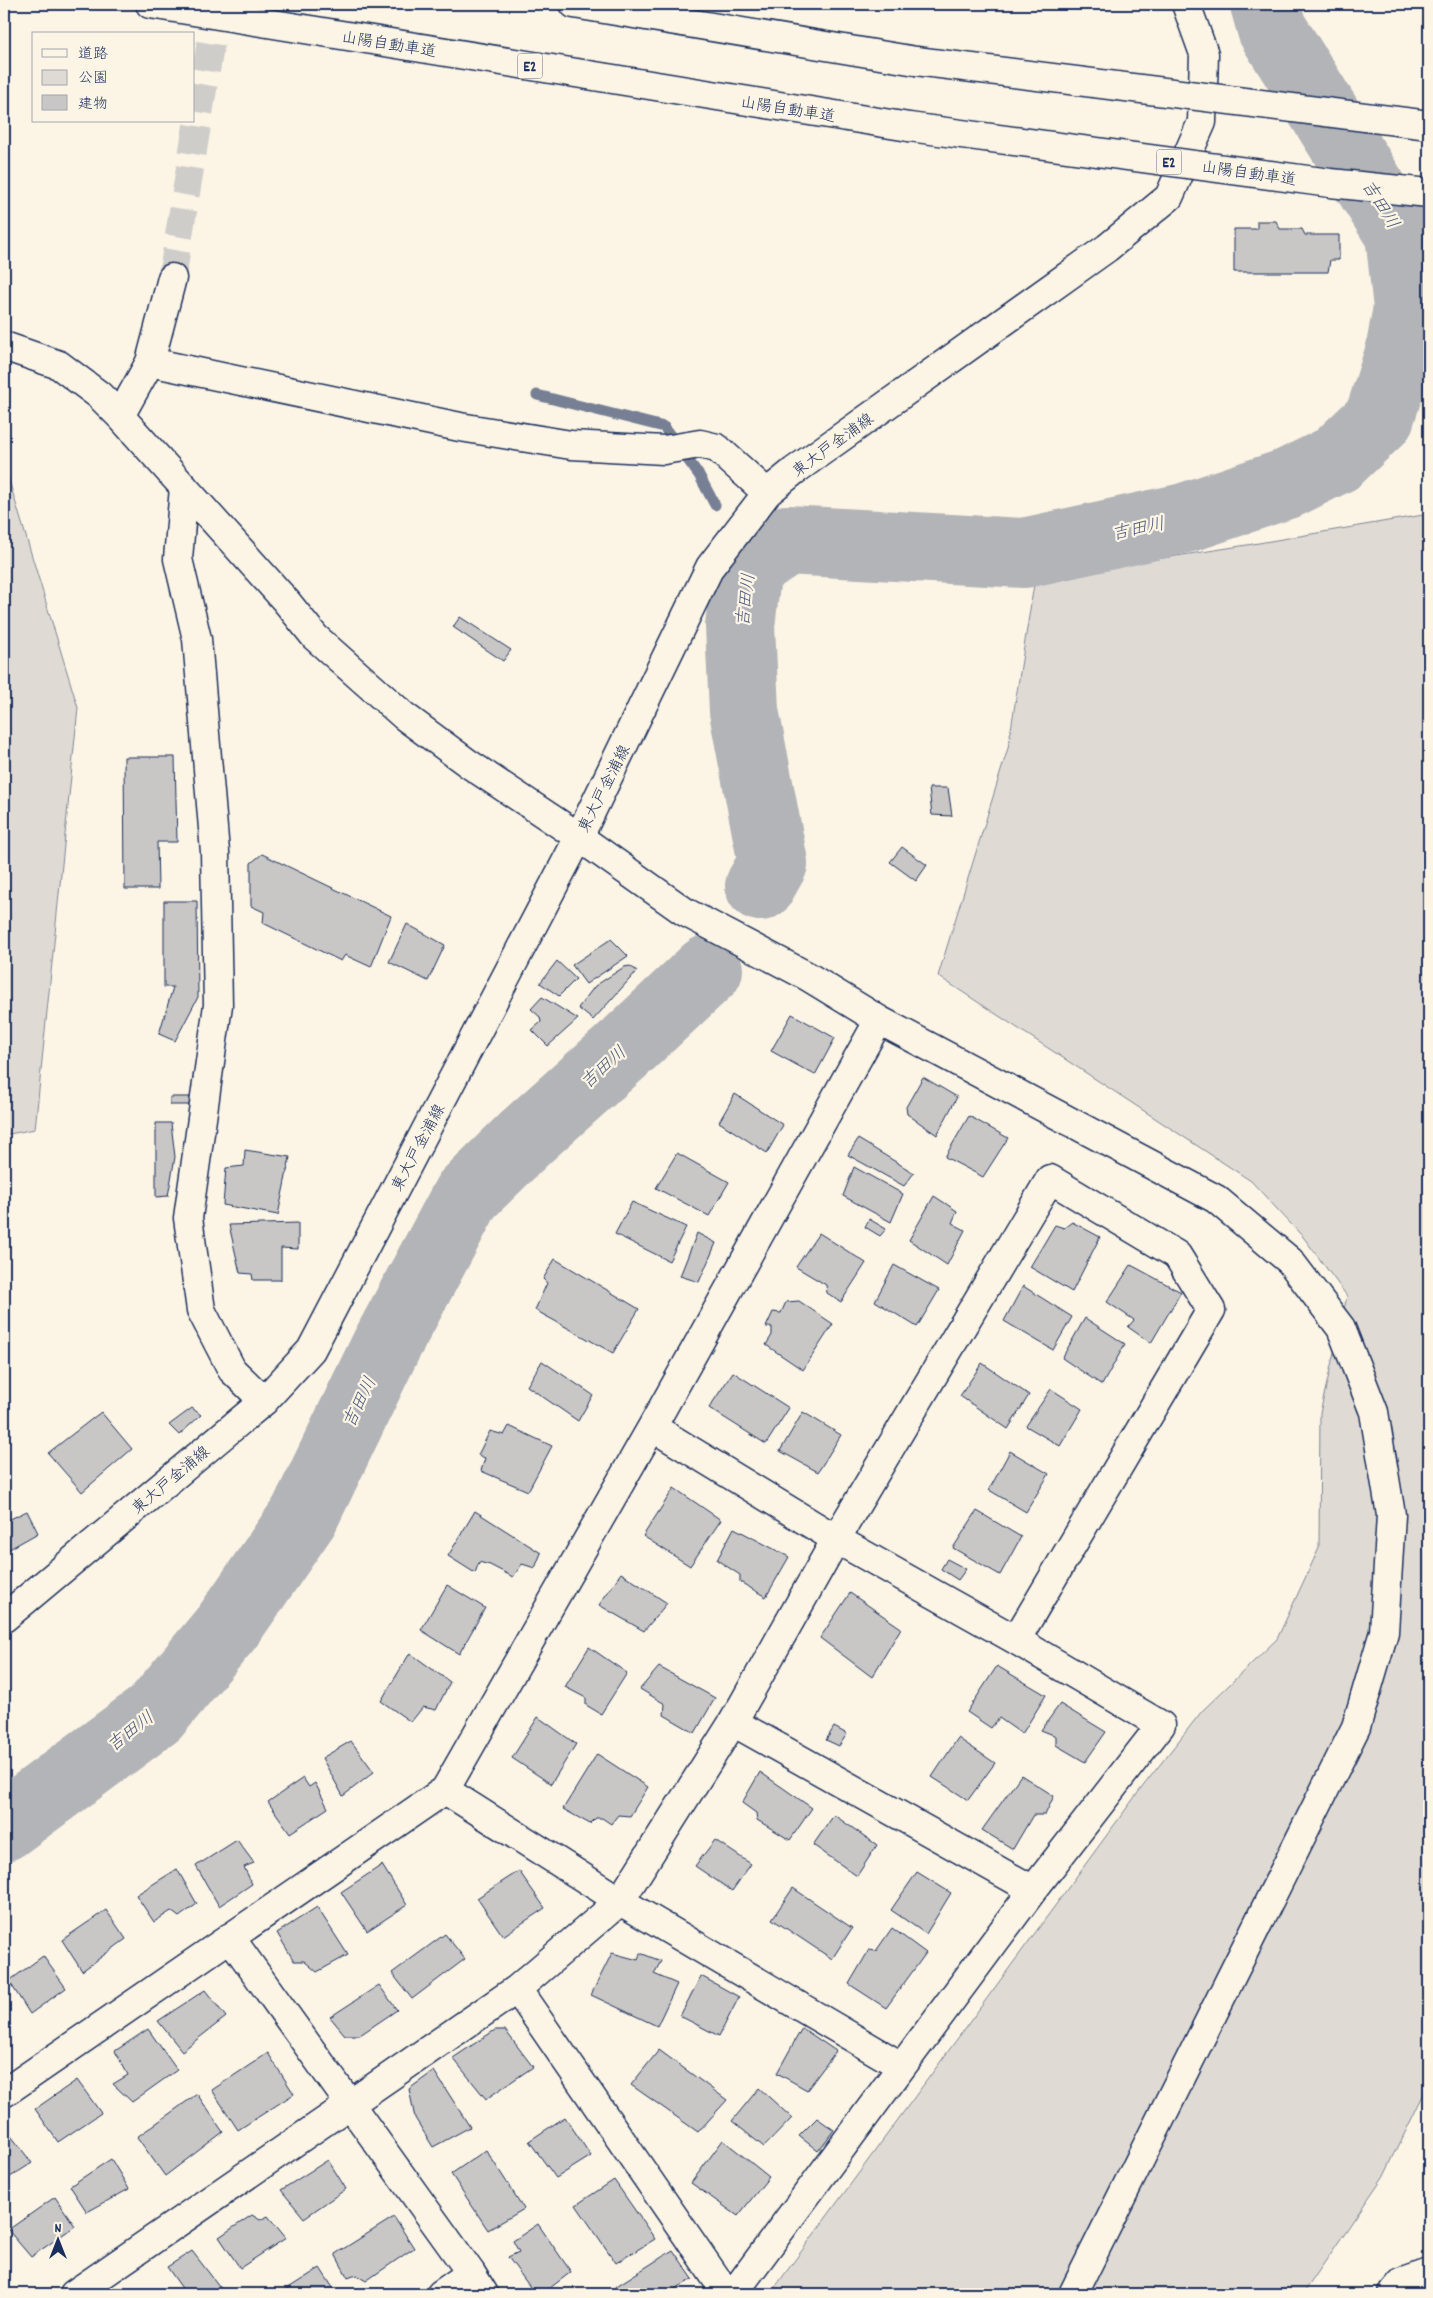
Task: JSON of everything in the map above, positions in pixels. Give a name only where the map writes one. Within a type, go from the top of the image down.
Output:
[{"type":"main road","name":"山陽自動車道","points":[[150,4],[909,127],[1330,183],[1429,192]]},
{"type":"main road","points":[[574,4],[916,61],[1429,125]]},
{"type":"main road","name":"東大戸金浦線","points":[[4,1618],[264,1401],[310,1350],[579,836],[710,567],[767,493],[794,471],[1107,248],[1169,197],[1202,122],[1204,54],[1186,4]]},
{"type":"main road","points":[[120,416],[150,362],[172,278]]},
{"type":"main road","points":[[4,346],[59,365],[99,395],[184,487],[315,637],[404,716],[469,764],[579,836],[685,912],[807,976],[879,1020],[1216,1199],[1290,1261],[1341,1328],[1374,1412],[1391,1515],[1384,1632],[1356,1727],[1073,2294]]},
{"type":"main road","points":[[150,362],[460,427],[571,445],[664,450],[700,444],[717,448],[767,493]]},
{"type":"main road","points":[[184,487],[178,559],[198,648],[215,852],[218,1005],[188,1218],[201,1310],[232,1370],[264,1401]]},
{"type":"main road","points":[[4,2093],[445,1790],[652,1427],[879,1020]]},
{"type":"main road","points":[[74,2294],[517,1989],[620,1901],[733,1722],[836,1539],[1050,1179],[1177,1255],[1211,1310],[1016,1640]]},
{"type":"main road","points":[[652,1427],[836,1539],[1016,1640],[1161,1725],[1033,1890],[733,2294]]},
{"type":"main road","points":[[733,1722],[1033,1890]]},
{"type":"main road","points":[[445,1790],[620,1901],[901,2066]]},
{"type":"main road","points":[[230,1937],[351,2103],[478,2284],[441,2294]]},
{"type":"main road","points":[[517,1989],[727,2294]]},
{"type":"main road","points":[[1392,2294],[1401,2283],[1429,2273]]},
{"type":"green space","points":[[4,464],[78,708],[35,1129],[4,1135]]},
{"type":"green space","points":[[1429,514],[1429,2083],[1385,2174],[1303,2294],[770,2294],[1137,1794],[1202,1711],[1277,1639],[1319,1548],[1320,1413],[1347,1296],[1304,1238],[1251,1181],[938,976],[1008,748],[1035,578]]},
{"type":"building","points":[[1257,221],[1276,221],[1280,229],[1302,229],[1305,235],[1339,235],[1339,260],[1330,260],[1328,272],[1234,272],[1234,229],[1257,229]]},
{"type":"building","points":[[460,617],[511,650],[503,661],[453,627]]},
{"type":"building","points":[[124,757],[175,757],[177,842],[157,842],[158,889],[125,889]]},
{"type":"building","points":[[929,788],[948,788],[952,816],[932,815]]},
{"type":"building","points":[[902,847],[927,865],[916,881],[890,862]]},
{"type":"building","points":[[262,854],[391,916],[371,967],[345,955],[341,961],[263,923],[264,912],[251,906],[251,863]]},
{"type":"building","points":[[164,901],[197,901],[198,997],[175,1041],[159,1034],[173,987],[164,987]]},
{"type":"building","points":[[407,924],[445,945],[428,981],[389,962]]},
{"type":"building","points":[[611,939],[628,956],[586,984],[572,965]]},
{"type":"building","points":[[557,961],[576,979],[559,996],[540,983]]},
{"type":"building","points":[[630,966],[637,971],[593,1020],[578,1008],[595,986],[624,967]]},
{"type":"building","points":[[542,997],[578,1019],[548,1046],[532,1030],[541,1022],[540,1017],[531,1009]]},
{"type":"building","points":[[792,1014],[835,1038],[815,1075],[771,1051]]},
{"type":"building","points":[[923,1077],[957,1097],[937,1135],[907,1114],[906,1107]]},
{"type":"building","points":[[735,1094],[783,1125],[767,1153],[719,1122]]},
{"type":"building","points":[[170,1097],[190,1097],[190,1105],[170,1105]]},
{"type":"building","points":[[969,1116],[1008,1138],[983,1177],[945,1157]]},
{"type":"building","points":[[156,1123],[171,1123],[175,1157],[168,1196],[156,1197]]},
{"type":"building","points":[[858,1139],[914,1173],[904,1186],[848,1155]]},
{"type":"building","points":[[245,1150],[290,1157],[278,1215],[223,1205],[226,1168],[244,1166]]},
{"type":"building","points":[[677,1153],[729,1182],[709,1216],[656,1188]]},
{"type":"building","points":[[854,1167],[903,1194],[891,1222],[843,1196]]},
{"type":"building","points":[[934,1196],[957,1211],[952,1223],[965,1230],[947,1265],[909,1240]]},
{"type":"building","points":[[632,1202],[686,1227],[669,1261],[615,1234]]},
{"type":"building","points":[[869,1219],[886,1229],[880,1236],[865,1227]]},
{"type":"building","points":[[1072,1222],[1100,1237],[1072,1292],[1030,1267],[1055,1225],[1064,1228]]},
{"type":"building","points":[[298,1223],[298,1249],[281,1248],[281,1280],[253,1280],[252,1274],[240,1273],[229,1225]]},
{"type":"building","points":[[697,1233],[716,1243],[699,1282],[680,1276]]},
{"type":"building","points":[[819,1233],[866,1263],[841,1302],[827,1293],[826,1285],[796,1267]]},
{"type":"building","points":[[555,1259],[639,1309],[613,1353],[535,1310],[547,1283],[543,1279]]},
{"type":"building","points":[[894,1265],[939,1290],[917,1327],[875,1301]]},
{"type":"building","points":[[1131,1265],[1181,1292],[1151,1343],[1128,1327],[1134,1320],[1107,1302]]},
{"type":"building","points":[[1023,1286],[1072,1317],[1053,1350],[1004,1321]]},
{"type":"building","points":[[799,1301],[833,1324],[803,1370],[766,1345],[772,1335],[772,1327],[766,1327],[773,1312],[781,1313],[786,1302]]},
{"type":"building","points":[[1085,1318],[1125,1344],[1102,1385],[1062,1358]]},
{"type":"building","points":[[542,1361],[593,1395],[578,1421],[527,1386]]},
{"type":"building","points":[[982,1363],[1029,1395],[1008,1429],[960,1396]]},
{"type":"building","points":[[733,1372],[789,1408],[766,1444],[709,1408]]},
{"type":"building","points":[[1051,1389],[1082,1409],[1060,1446],[1026,1426]]},
{"type":"building","points":[[192,1408],[201,1415],[179,1435],[169,1425]]},
{"type":"building","points":[[101,1412],[132,1449],[82,1492],[48,1453]]},
{"type":"building","points":[[803,1412],[841,1435],[818,1472],[780,1451]]},
{"type":"building","points":[[509,1426],[552,1446],[528,1491],[481,1471],[485,1458],[478,1455],[490,1431],[504,1435]]},
{"type":"building","points":[[1010,1451],[1049,1474],[1026,1512],[989,1490]]},
{"type":"building","points":[[674,1488],[721,1520],[690,1566],[643,1536]]},
{"type":"building","points":[[27,1511],[38,1533],[4,1552],[4,1522]]},
{"type":"building","points":[[475,1511],[541,1553],[535,1568],[522,1564],[513,1577],[490,1565],[479,1562],[475,1573],[448,1556]]},
{"type":"building","points":[[977,1511],[1021,1537],[1000,1575],[953,1548]]},
{"type":"building","points":[[734,1528],[789,1557],[766,1597],[740,1582],[740,1575],[717,1560]]},
{"type":"building","points":[[947,1559],[966,1569],[958,1580],[941,1569]]},
{"type":"building","points":[[621,1573],[667,1603],[644,1631],[599,1605]]},
{"type":"building","points":[[447,1585],[485,1608],[459,1654],[421,1630]]},
{"type":"building","points":[[850,1593],[901,1628],[872,1677],[820,1638]]},
{"type":"building","points":[[589,1647],[627,1673],[601,1714],[586,1705],[586,1698],[565,1687]]},
{"type":"building","points":[[410,1653],[450,1682],[436,1710],[423,1707],[411,1722],[381,1701]]},
{"type":"building","points":[[997,1666],[1046,1695],[1022,1734],[999,1718],[991,1728],[967,1712]]},
{"type":"building","points":[[659,1667],[715,1698],[695,1733],[664,1715],[665,1704],[640,1689]]},
{"type":"building","points":[[1060,1704],[1106,1732],[1085,1762],[1056,1745],[1056,1736],[1041,1730]]},
{"type":"building","points":[[538,1717],[576,1744],[551,1784],[512,1758]]},
{"type":"building","points":[[834,1727],[847,1734],[839,1746],[826,1740]]},
{"type":"building","points":[[958,1738],[995,1763],[968,1800],[932,1777]]},
{"type":"building","points":[[351,1741],[374,1772],[343,1796],[322,1758]]},
{"type":"building","points":[[597,1754],[648,1787],[630,1816],[618,1815],[611,1824],[602,1818],[596,1818],[590,1824],[563,1809]]},
{"type":"building","points":[[760,1772],[812,1808],[790,1840],[757,1820],[756,1813],[742,1803]]},
{"type":"building","points":[[1021,1775],[1054,1796],[1045,1815],[1033,1815],[1013,1849],[982,1830]]},
{"type":"building","points":[[303,1778],[309,1787],[315,1783],[328,1808],[290,1833],[268,1802]]},
{"type":"building","points":[[834,1815],[877,1845],[857,1876],[813,1845]]},
{"type":"building","points":[[237,1840],[254,1863],[244,1867],[252,1884],[219,1906],[196,1866]]},
{"type":"building","points":[[715,1840],[751,1864],[732,1891],[695,1866]]},
{"type":"building","points":[[382,1865],[407,1905],[367,1931],[341,1892]]},
{"type":"building","points":[[177,1869],[197,1904],[179,1917],[171,1911],[154,1922],[136,1895]]},
{"type":"building","points":[[519,1871],[545,1908],[503,1936],[477,1898]]},
{"type":"building","points":[[917,1872],[951,1893],[926,1934],[891,1910]]},
{"type":"building","points":[[793,1888],[852,1928],[832,1959],[772,1919]]},
{"type":"building","points":[[317,1907],[348,1955],[317,1972],[304,1961],[294,1961],[277,1933]]},
{"type":"building","points":[[106,1910],[126,1939],[82,1971],[62,1940]]},
{"type":"building","points":[[892,1928],[926,1953],[886,2008],[849,1984],[869,1950],[876,1951]]},
{"type":"building","points":[[445,1934],[465,1959],[412,1999],[392,1973]]},
{"type":"building","points":[[612,1953],[638,1960],[640,1953],[661,1961],[654,1974],[677,1984],[657,2026],[591,1995]]},
{"type":"building","points":[[43,1956],[66,1988],[30,2014],[9,1981]]},
{"type":"building","points":[[701,1976],[739,1997],[719,2036],[680,2016]]},
{"type":"building","points":[[379,1985],[397,2010],[360,2035],[345,2035],[330,2017]]},
{"type":"building","points":[[205,1990],[226,2017],[182,2051],[158,2021]]},
{"type":"building","points":[[802,2028],[836,2051],[807,2090],[777,2073]]},
{"type":"building","points":[[148,2029],[177,2070],[132,2102],[113,2084],[128,2075],[115,2051]]},
{"type":"building","points":[[495,2030],[505,2030],[533,2067],[486,2099],[453,2058]]},
{"type":"building","points":[[659,2050],[727,2100],[698,2132],[631,2085]]},
{"type":"building","points":[[268,2053],[294,2094],[238,2130],[212,2090]]},
{"type":"building","points":[[434,2071],[470,2127],[433,2147],[415,2118],[409,2089]]},
{"type":"building","points":[[77,2080],[101,2113],[58,2142],[35,2109]]},
{"type":"building","points":[[759,2088],[792,2118],[764,2147],[732,2121]]},
{"type":"building","points":[[197,2094],[223,2132],[165,2176],[137,2137]]},
{"type":"building","points":[[565,2117],[591,2156],[556,2178],[529,2141]]},
{"type":"building","points":[[817,2118],[834,2130],[818,2151],[799,2136]]},
{"type":"building","points":[[8,2132],[32,2163],[4,2181],[4,2134]]},
{"type":"building","points":[[723,2140],[769,2177],[738,2216],[691,2183]]},
{"type":"building","points":[[486,2150],[524,2209],[488,2230],[451,2174]]},
{"type":"building","points":[[111,2159],[129,2189],[87,2212],[70,2186]]},
{"type":"building","points":[[328,2160],[346,2189],[304,2218],[281,2190]]},
{"type":"building","points":[[614,2180],[655,2239],[616,2263],[576,2205]]},
{"type":"building","points":[[55,2197],[75,2226],[31,2257],[8,2230]]},
{"type":"building","points":[[252,2215],[260,2220],[268,2216],[286,2238],[240,2268],[219,2237]]},
{"type":"building","points":[[394,2217],[414,2248],[366,2281],[356,2275],[348,2278],[335,2254]]},
{"type":"building","points":[[538,2224],[571,2272],[542,2294],[535,2294],[508,2257],[519,2252],[513,2241]]},
{"type":"building","points":[[673,2250],[693,2279],[666,2294],[621,2294],[615,2287]]},
{"type":"building","points":[[192,2251],[223,2291],[218,2294],[186,2294],[167,2267]]},
{"type":"building","points":[[320,2268],[337,2294],[279,2294]]},
{"type":"waterway","name":"吉田川","points":[[760,886],[773,863],[744,711],[740,626],[747,567],[787,540],[1024,553],[1185,518],[1289,483],[1337,459],[1379,419],[1400,353],[1408,308],[1400,234],[1272,29],[1265,4]]},
{"type":"waterway","points":[[537,395],[664,427],[699,475],[715,505]]},
{"type":"waterway","points":[[743,559],[747,567]]},
{"type":"waterway","name":"吉田川","points":[[4,1826],[155,1714],[228,1626],[304,1516],[386,1346],[467,1195],[525,1138],[621,1052],[708,970]]},
{"type":"tunnel","points":[[172,278],[217,4]]}]
